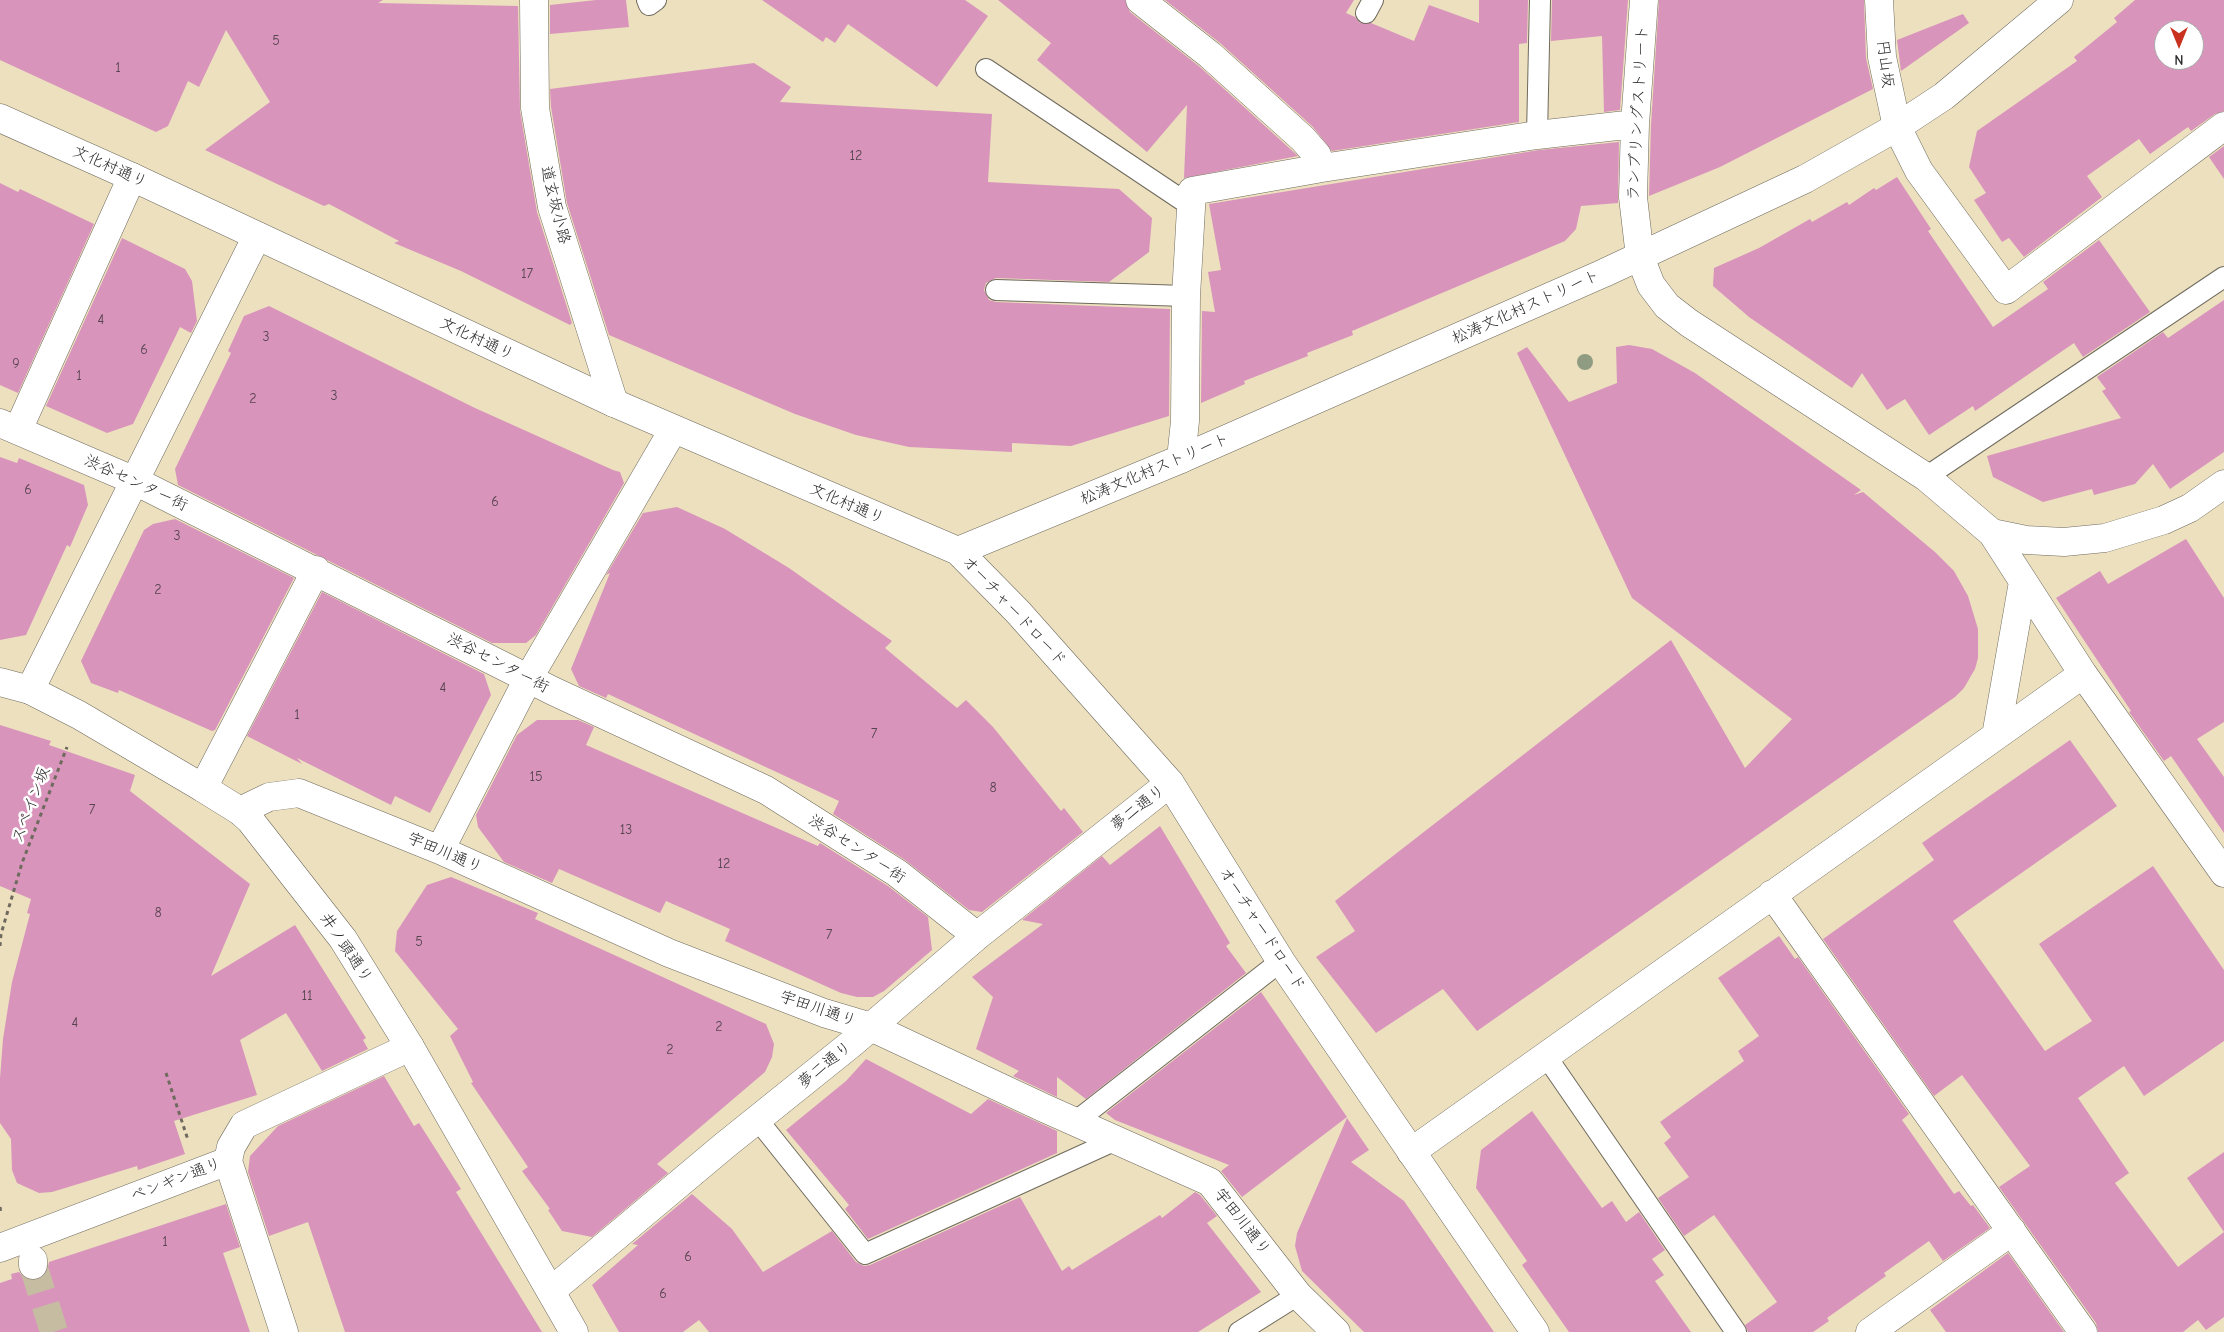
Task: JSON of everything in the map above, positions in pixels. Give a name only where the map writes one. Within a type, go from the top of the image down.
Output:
[{"type":"street","name":"道玄坂小路","points":[[534,0],[535,108],[552,207],[614,403]]},
{"type":"street","points":[[1140,0],[1210,55],[1303,139],[1317,155],[1322,168]]},
{"type":"street","name":"ランブリングストリート","points":[[1644,0],[1635,124],[1633,197],[1640,257],[1651,285],[1667,306],[1688,323],[1926,477],[1992,533]]},
{"type":"street","name":"円山坂","points":[[1879,0],[1882,57],[1897,127],[1919,171],[2006,290],[2224,126]]},
{"type":"street","name":"松涛文化村ストリート","points":[[958,551],[1181,459],[1640,257],[1805,179],[1897,127],[1944,96],[2059,0]]},
{"type":"street","name":"文化村通り","points":[[0,118],[132,177],[673,430],[958,551]]},
{"type":"street","points":[[1181,459],[1186,421],[1186,296],[1192,191],[1322,168],[1537,135],[1635,124]]},
{"type":"street","points":[[9,426],[132,177]]},
{"type":"street","points":[[30,690],[133,480],[257,236]]},
{"type":"street","name":"渋谷センター街","points":[[9,426],[133,480],[316,570],[528,679],[766,790],[897,873],[977,936]]},
{"type":"street","points":[[440,850],[528,679],[673,430]]},
{"type":"street","points":[[1992,533],[2037,541],[2064,542],[2105,538],[2164,520],[2190,508],[2224,484]]},
{"type":"street","points":[[1992,533],[2083,674],[2224,873]]},
{"type":"street","name":"オーチャードロード","points":[[958,551],[1018,612],[1170,783],[1281,961],[1535,1332]]},
{"type":"street","points":[[204,788],[316,570]]},
{"type":"street","points":[[1996,736],[2023,582]]},
{"type":"street","points":[[1411,1152],[2083,674]]},
{"type":"street","name":"井ノ頭通り","points":[[0,682],[30,690],[79,715],[204,788],[240,811],[250,820],[343,939],[410,1046],[574,1332]]},
{"type":"street","name":"夢二通り","points":[[551,1291],[757,1119],[871,1027],[977,936],[1170,783]]},
{"type":"street","name":"宇田川通り","points":[[240,811],[269,797],[299,793],[440,850],[669,953],[824,1013],[871,1027],[1075,1122],[1210,1182],[1298,1295],[1336,1332]]},
{"type":"street","points":[[1772,894],[2083,1332]]},
{"type":"street","name":"ペンギン通り","points":[[0,1248],[228,1161],[231,1147],[244,1125],[410,1046]]},
{"type":"street","points":[[228,1161],[284,1332]]},
{"type":"street","points":[[1870,1332],[2012,1231]]},
{"type":"lane","points":[[647,0],[649,5],[656,0]]},
{"type":"lane","points":[[1537,135],[1540,0]]},
{"type":"lane","points":[[986,70],[1191,206]]},
{"type":"lane","points":[[1926,477],[2224,277]]},
{"type":"lane","points":[[996,290],[1186,296]]},
{"type":"lane","points":[[1075,1122],[1281,961]]},
{"type":"lane","points":[[1546,1056],[1736,1332]]},
{"type":"lane","points":[[757,1119],[865,1254],[1116,1140]]},
{"type":"lane","points":[[1239,1332],[1298,1295]]},
{"type":"path","name":"スペイン坂","points":[[0,946],[1,934],[22,863],[70,741]]},
{"type":"path","points":[[166,1073],[198,1172]]},
{"type":"building","points":[[0,0],[383,0],[378,3],[518,6],[520,111],[537,212],[572,323],[570,325],[461,271],[394,243],[399,241],[329,204],[324,206],[205,150],[270,102],[226,30],[199,87],[188,81],[168,126],[156,132],[0,60]]},
{"type":"building","points":[[596,0],[626,0],[629,27],[550,34],[550,5]]},
{"type":"building","points":[[762,0],[965,0],[988,16],[937,87],[848,24],[835,43],[826,37],[823,42]]},
{"type":"building","points":[[998,0],[1125,0],[1130,12],[1200,67],[1298,156],[1184,178],[1187,105],[1147,152],[1037,60],[1051,43]]},
{"type":"building","points":[[1165,0],[1354,0],[1346,13],[1355,17],[1360,23],[1371,23],[1414,41],[1429,5],[1479,23],[1479,0],[1528,0],[1527,43],[1519,44],[1519,122],[1332,151],[1313,127],[1220,43]]},
{"type":"building","points":[[1552,0],[1628,0],[1620,110],[1604,112],[1602,36],[1551,41]]},
{"type":"building","points":[[1659,0],[1864,0],[1866,58],[1873,89],[1720,167],[1649,196],[1651,125]]},
{"type":"building","points":[[2135,0],[2224,0],[2224,111],[2215,114],[2191,131],[2188,127],[2150,154],[2139,139],[2087,176],[2102,197],[2024,257],[2009,238],[2002,242],[1974,200],[1986,193],[1969,167],[1977,131],[2077,61],[2074,57],[2117,22],[2114,18]]},
{"type":"building","points":[[1963,14],[1969,23],[1901,71],[1897,40]]},
{"type":"building","points":[[754,63],[791,87],[780,102],[992,114],[988,182],[1119,189],[1152,218],[1149,252],[1109,282],[996,278],[986,283],[984,290],[989,300],[996,302],[1170,309],[1169,416],[1071,446],[1012,443],[1012,452],[909,447],[856,435],[795,414],[609,335],[567,203],[551,107],[550,89]]},
{"type":"building","points":[[1619,142],[1618,203],[1581,206],[1576,229],[1565,241],[1352,331],[1353,335],[1307,353],[1308,356],[1244,381],[1245,384],[1201,403],[1202,311],[1215,312],[1208,272],[1221,270],[1209,204],[1539,150]]},
{"type":"building","points":[[2224,146],[2224,179],[2209,157]]},
{"type":"building","points":[[1897,177],[1931,229],[1928,231],[1993,327],[2048,289],[2043,282],[2099,240],[2150,312],[2083,357],[2074,343],[1975,411],[1973,406],[1929,435],[1905,399],[1887,410],[1862,373],[1852,388],[1749,317],[1713,286],[1714,268],[1759,248],[1810,219],[1812,222],[1847,202],[1849,205],[1874,188],[1876,190]]},
{"type":"building","points":[[0,183],[18,192],[20,189],[94,224],[18,393],[0,385]]},
{"type":"building","points":[[122,238],[185,269],[192,281],[197,321],[191,333],[180,327],[133,424],[107,433],[46,406]]},
{"type":"building","points":[[2224,300],[2224,452],[2170,489],[2153,464],[2135,484],[2094,495],[2092,489],[2043,502],[1993,477],[1987,456],[2121,418],[2102,391],[2106,389],[2097,377],[2163,332],[2168,338]]},
{"type":"building","points":[[269,306],[475,408],[620,472],[624,483],[536,635],[526,643],[492,643],[178,485],[175,469],[231,353],[228,351],[244,316]]},
{"type":"building","points":[[1629,345],[1652,349],[1695,373],[1861,490],[1854,495],[1863,492],[1935,552],[1954,571],[1968,596],[1978,629],[1978,658],[1975,669],[1964,688],[1955,697],[1477,1031],[1443,989],[1376,1033],[1316,957],[1355,931],[1335,901],[1671,640],[1745,768],[1792,719],[1632,598],[1517,353],[1527,347],[1569,402],[1617,383],[1616,347]]},
{"type":"building","points":[[0,457],[17,463],[19,458],[84,485],[88,505],[70,547],[67,545],[26,635],[0,640]]},
{"type":"building","points":[[677,507],[725,529],[789,568],[892,641],[885,648],[957,708],[966,700],[993,727],[1061,811],[1064,808],[1083,832],[982,912],[969,910],[905,860],[833,814],[839,801],[608,694],[606,698],[579,686],[571,669],[610,573],[606,575],[643,513]]},
{"type":"building","points":[[175,519],[294,578],[215,730],[212,731],[119,690],[118,693],[91,683],[81,661],[144,530],[153,524]]},
{"type":"building","points":[[2186,539],[2224,598],[2224,722],[2197,739],[2224,777],[2224,833],[2171,756],[2164,761],[2129,712],[2131,711],[2056,598],[2100,571],[2108,584]]},
{"type":"building","points":[[322,592],[484,674],[491,695],[430,813],[395,796],[391,805],[297,758],[302,764],[247,736]]},
{"type":"building","points":[[537,720],[578,720],[594,727],[586,745],[818,846],[820,843],[888,886],[928,917],[932,950],[884,991],[873,997],[857,997],[841,993],[725,941],[730,929],[666,901],[660,913],[559,869],[552,883],[504,862],[478,827],[476,815],[517,735]]},
{"type":"building","points":[[0,725],[51,741],[49,745],[135,775],[130,791],[250,884],[211,976],[295,925],[366,1038],[363,1040],[368,1049],[322,1071],[286,1013],[240,1040],[257,1095],[174,1121],[185,1154],[138,1170],[137,1166],[52,1192],[39,1193],[17,1183],[12,1170],[11,1139],[0,1123],[0,1078],[3,1039],[12,982],[30,914],[27,913],[31,899],[0,886]]},
{"type":"building","points":[[2070,740],[2117,806],[1953,921],[2045,1051],[2092,1021],[2039,944],[2153,866],[2224,970],[2224,1041],[2144,1096],[2124,1066],[2078,1098],[2129,1173],[2115,1183],[2178,1267],[2224,1232],[2224,1317],[2206,1330],[2198,1320],[2183,1332],[2098,1332],[2096,1323],[1999,1187],[2030,1166],[1962,1075],[1934,1096],[1823,939],[1934,860],[1922,843]]},
{"type":"building","points":[[1160,826],[1230,943],[1226,946],[1246,973],[1086,1099],[1057,1077],[1057,1097],[1013,1076],[1019,1071],[976,1049],[993,997],[972,977],[1043,924],[1022,920],[1102,856],[1110,865]]},
{"type":"building","points":[[451,877],[538,913],[535,919],[766,1024],[774,1044],[772,1057],[765,1072],[657,1164],[668,1173],[592,1237],[562,1231],[548,1210],[550,1209],[522,1171],[528,1167],[471,1083],[473,1082],[450,1036],[458,1029],[395,951],[397,931],[427,885]]},
{"type":"building","points":[[1779,936],[1795,959],[1798,957],[1909,1114],[1902,1120],[1954,1194],[1959,1191],[1971,1206],[1973,1205],[1990,1228],[1943,1261],[1929,1241],[1884,1273],[1886,1276],[1827,1318],[1829,1321],[1813,1332],[1748,1332],[1745,1325],[1777,1302],[1714,1215],[1684,1236],[1658,1198],[1689,1177],[1664,1143],[1671,1137],[1660,1122],[1744,1061],[1738,1051],[1759,1036],[1718,978]]},
{"type":"building","points":[[1261,992],[1347,1117],[1242,1197],[1221,1171],[1229,1165],[1115,1120],[1106,1113]]},
{"type":"building","points":[[866,1059],[971,1114],[988,1099],[1057,1131],[1057,1153],[868,1239],[845,1209],[849,1205],[786,1130],[846,1081]]},
{"type":"building","points":[[384,1076],[414,1126],[419,1123],[461,1189],[456,1192],[542,1332],[345,1332],[308,1222],[269,1236],[248,1172],[250,1156],[278,1126]]},
{"type":"building","points":[[1532,1111],[1602,1208],[1612,1201],[1626,1222],[1639,1212],[1665,1250],[1652,1259],[1664,1275],[1655,1281],[1691,1332],[1569,1332],[1522,1265],[1527,1261],[1476,1188],[1481,1150]]},
{"type":"building","points":[[1347,1118],[1369,1150],[1351,1162],[1404,1201],[1494,1332],[1364,1332],[1302,1271],[1295,1246],[1297,1233]]},
{"type":"building","points":[[2224,1152],[2224,1232],[2187,1178]]},
{"type":"building","points":[[1195,1192],[1200,1195],[1217,1216],[1207,1223],[1261,1292],[1198,1332],[709,1332],[699,1320],[683,1332],[619,1332],[592,1285],[638,1245],[632,1244],[692,1194],[732,1229],[763,1272],[832,1231],[856,1262],[864,1266],[870,1265],[1020,1197],[1062,1271],[1069,1266],[1072,1270],[1160,1215],[1162,1218]]},
{"type":"building","points":[[226,1204],[240,1247],[223,1253],[250,1332],[0,1332],[0,1283],[12,1279],[11,1274],[19,1272],[26,1279],[33,1281],[40,1279],[47,1272],[49,1262]]},
{"type":"building","points":[[2008,1253],[2064,1332],[1946,1332],[1930,1310]]},
{"type":"tunnel","points":[[33,1265],[54,1332]]}]
